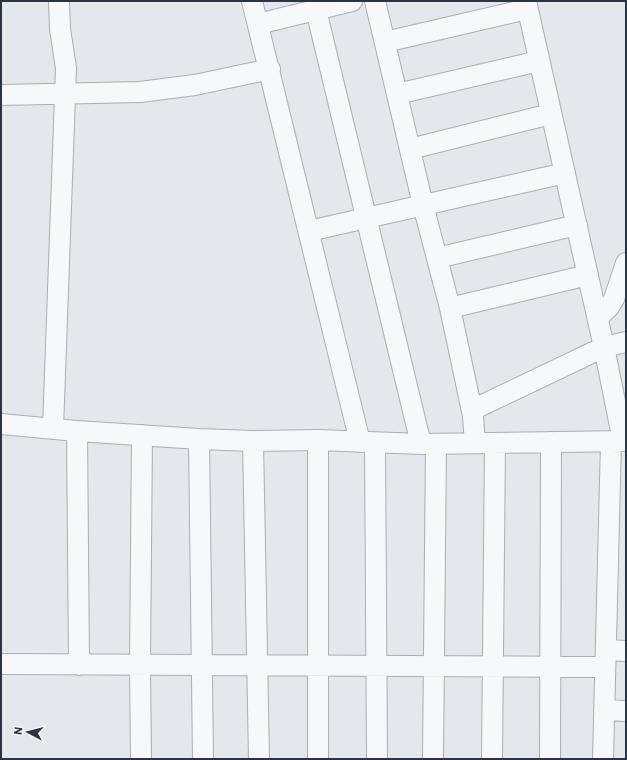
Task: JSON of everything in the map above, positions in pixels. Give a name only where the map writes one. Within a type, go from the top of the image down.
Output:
[{"type":"street","points":[[53,429],[66,68],[60,29],[59,1]]},
{"type":"street","points":[[252,1],[309,231],[367,443],[376,666],[377,759]]},
{"type":"street","points":[[258,24],[352,1]]},
{"type":"street","points":[[375,1],[423,205],[450,308],[472,410],[475,444]]},
{"type":"street","points":[[385,42],[526,5],[598,317],[620,441],[617,530],[606,659],[603,759]]},
{"type":"street","points":[[316,10],[367,218],[429,444],[433,759]]},
{"type":"street","points":[[397,94],[539,61]]},
{"type":"street","points":[[1,95],[140,92],[196,85],[270,69]]},
{"type":"street","points":[[410,149],[551,114]]},
{"type":"street","points":[[309,231],[565,173]]},
{"type":"street","points":[[437,258],[577,225]]},
{"type":"street","points":[[598,317],[609,307],[614,299],[626,263]]},
{"type":"street","points":[[450,308],[588,275]]},
{"type":"street","points":[[472,410],[604,346],[626,342]]},
{"type":"street","points":[[1,424],[77,431],[253,441],[318,440],[367,443],[429,444],[620,441]]},
{"type":"street","points":[[77,431],[79,664]]},
{"type":"street","points":[[141,759],[140,665],[142,435]]},
{"type":"street","points":[[199,439],[203,759]]},
{"type":"street","points":[[318,440],[318,759]]},
{"type":"street","points":[[253,441],[259,759]]},
{"type":"street","points":[[550,759],[551,442]]},
{"type":"street","points":[[492,759],[495,443]]},
{"type":"street","points":[[1,664],[550,667],[606,659],[626,651]]},
{"type":"street","points":[[604,710],[626,711]]}]
